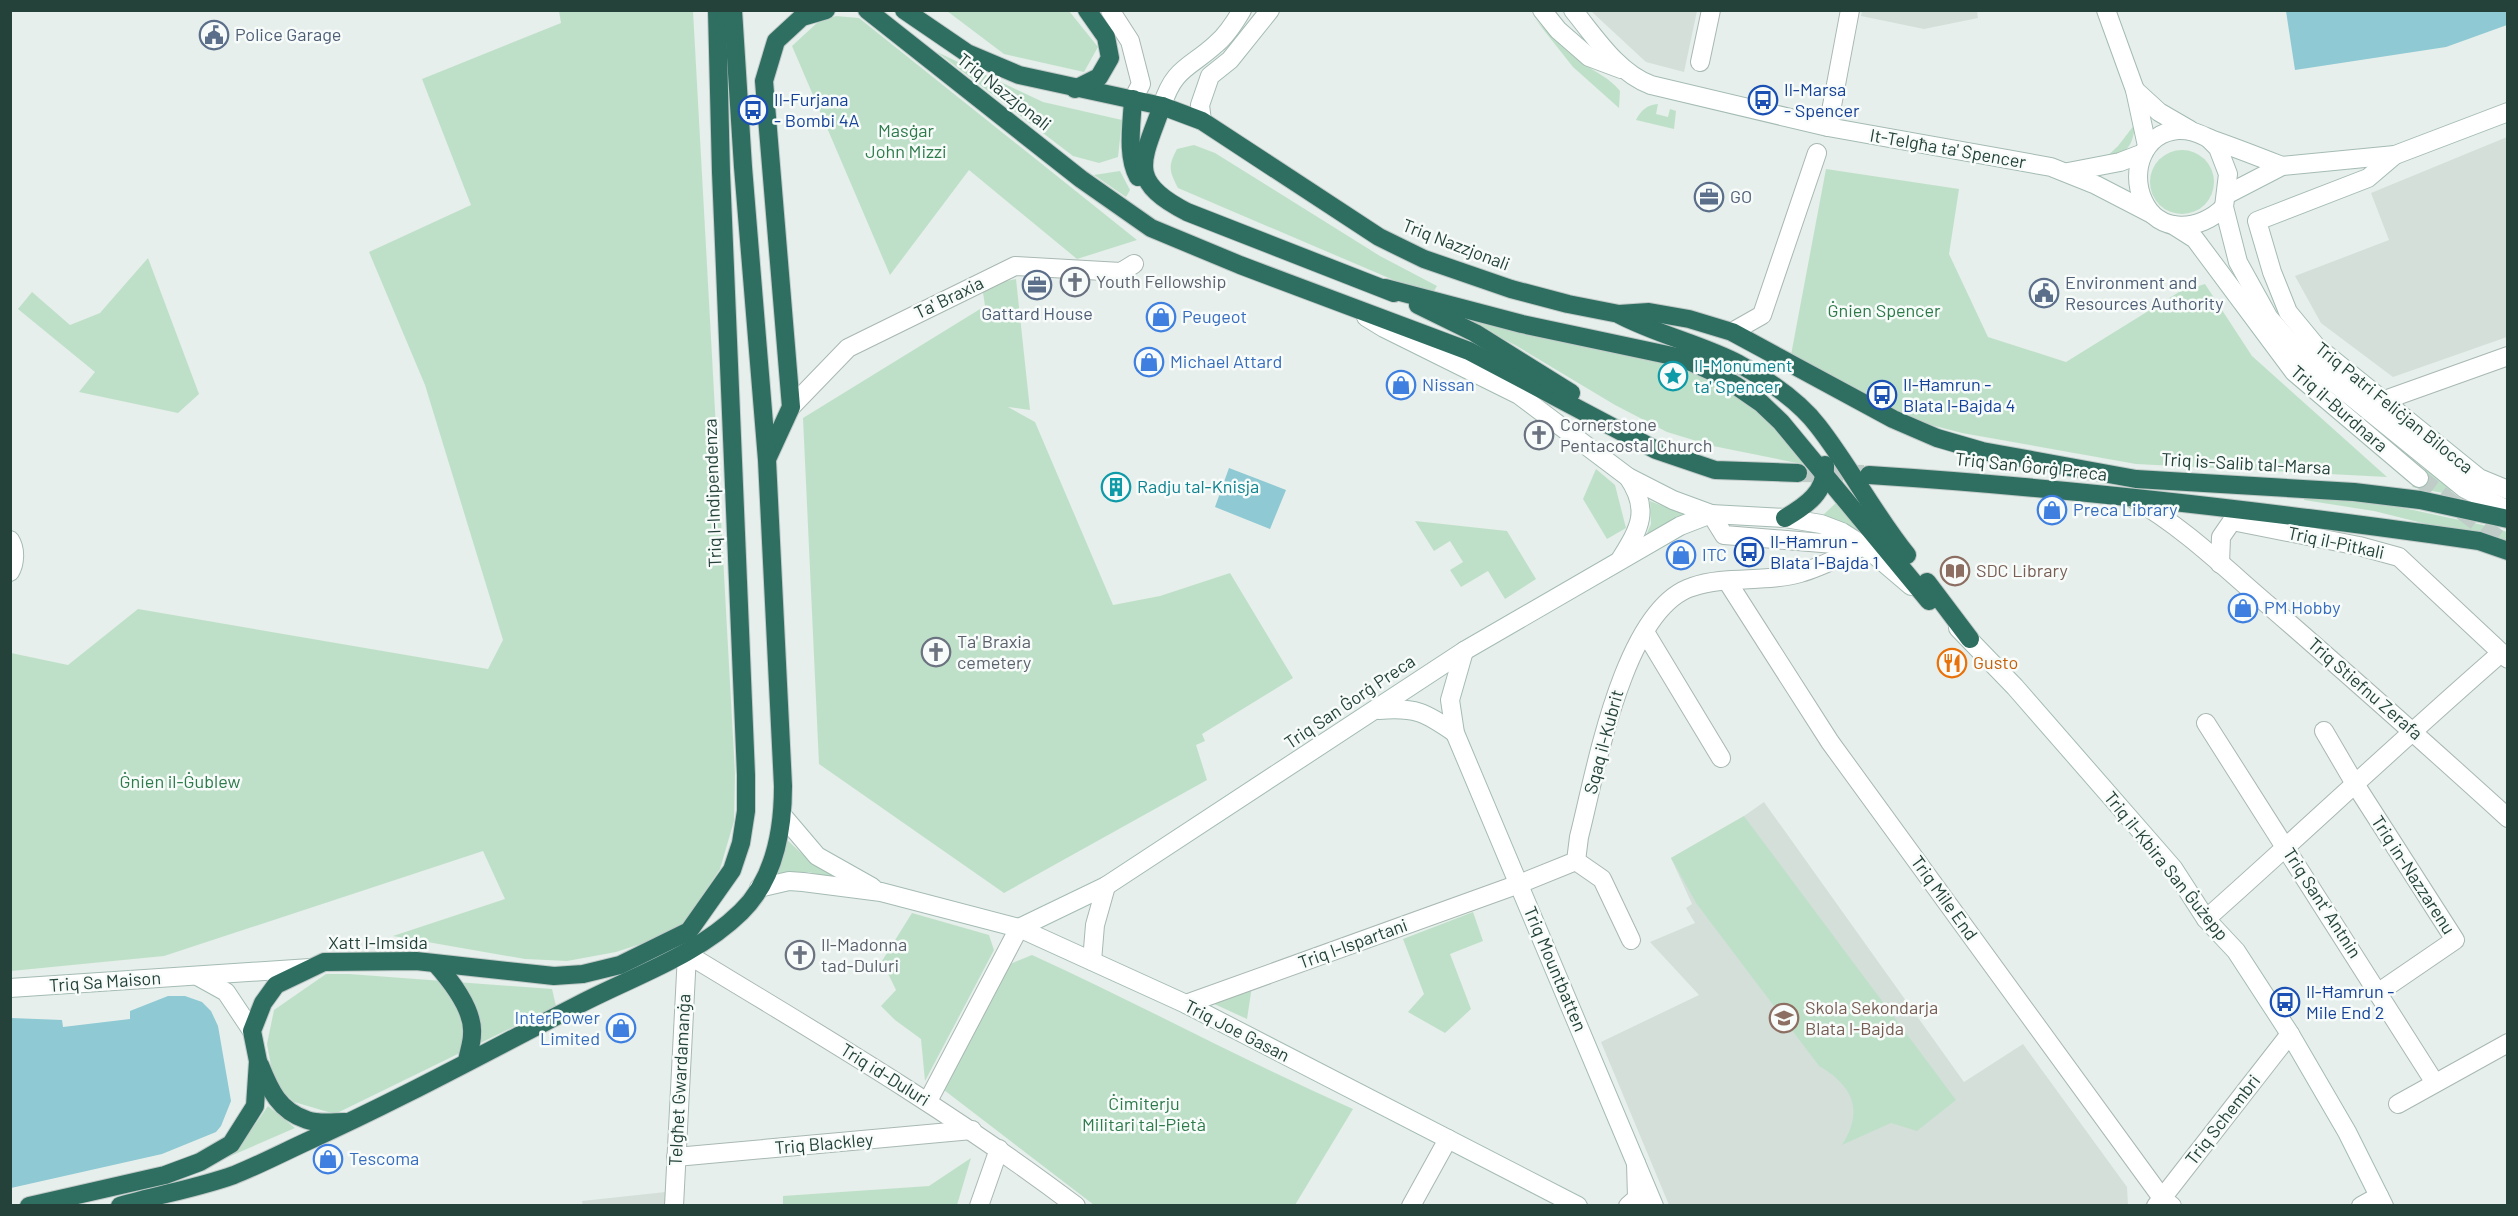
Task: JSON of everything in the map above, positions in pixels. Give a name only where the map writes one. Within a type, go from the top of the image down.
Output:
[{"type":"highway","points":[[706,10],[721,172]]},
{"type":"highway","points":[[717,10],[721,172]]},
{"type":"highway","points":[[120,1206],[233,1175],[349,1122],[603,992],[687,954],[743,911],[759,888],[777,850],[783,816],[783,786],[767,460],[743,167],[733,10]]},
{"type":"highway","points":[[767,460],[791,407],[764,81],[776,41],[802,17],[826,10]]},
{"type":"highway","points":[[850,10],[871,14]]},
{"type":"highway","name":"Triq Nazzjonali","points":[[904,10],[967,53],[1019,75],[1075,89],[1162,106],[1202,121],[1379,237],[1424,259],[1511,289],[1618,314],[1649,312],[1689,319],[1732,333],[1893,419],[1938,438],[1982,451]]},
{"type":"highway","points":[[1075,89],[1099,77],[1110,58],[1106,37],[1087,10]]},
{"type":"highway","name":"Triq Nazzjonali","points":[[871,14],[1081,179],[1152,228],[1240,265],[1469,351],[1656,450],[1715,470],[1798,473]]},
{"type":"highway","points":[[1133,99],[1131,146],[1134,170],[1143,186],[1154,196],[1187,212],[1385,288],[1475,333],[1564,387],[1623,432]]},
{"type":"highway","points":[[1162,106],[1146,150],[1144,167],[1149,185],[1168,203]]},
{"type":"highway","points":[[1146,150],[1152,137],[1168,124],[1188,119],[1202,121]]},
{"type":"highway","name":"Triq l-Indipendenza","points":[[721,172],[746,811]]},
{"type":"highway","points":[[1385,288],[1522,324],[1682,358],[1711,371],[1761,403],[1781,422],[1929,601]]},
{"type":"highway","points":[[1618,314],[1645,328],[1719,354],[1756,375],[1791,400],[1817,425],[1881,522],[1970,639]]},
{"type":"highway","points":[[1756,375],[1815,437],[1826,467],[1818,493],[1812,500],[1785,518]]},
{"type":"highway","name":"Triq is-Salib tal-Marsa","points":[[1982,451],[2136,479],[2354,492],[2420,500],[2508,519]]},
{"type":"highway","name":"Triq San Ġorġ Preca","points":[[1869,475],[1988,483],[2188,503],[2236,516]]},
{"type":"highway","points":[[2236,516],[2352,523],[2479,541],[2508,550]]},
{"type":"highway","name":"Xatt l-Imsida","points":[[252,1031],[263,1003],[276,986],[324,962],[416,961],[554,976],[583,974],[620,965],[689,931],[732,870],[741,843],[746,811]]},
{"type":"highway","points":[[436,964],[454,984],[473,1032],[466,1062]]},
{"type":"highway","points":[[252,1031],[258,1060],[271,1094],[288,1111],[308,1121],[349,1122]]},
{"type":"highway","points":[[29,1206],[165,1175],[200,1162],[231,1144],[255,1106],[258,1060]]},
{"type":"street","points":[[1110,10],[1130,41],[1133,52],[1141,84],[1133,99]]},
{"type":"street","points":[[1162,106],[1176,77],[1188,64],[1216,44],[1242,10]]},
{"type":"street","points":[[1202,121],[1200,105],[1210,76],[1230,60],[1270,10]]},
{"type":"street","name":"It-Telgħa ta' Spencer","points":[[1542,10],[1558,30],[1589,57],[1626,71]]},
{"type":"street","name":"It-Telgħa ta' Spencer","points":[[1573,10],[1626,71],[1638,80],[1685,95],[1828,128],[2050,166],[2068,172],[2152,214]]},
{"type":"street","points":[[1700,62],[1711,10]]},
{"type":"street","points":[[1828,128],[1850,10]]},
{"type":"street","points":[[2106,10],[2135,90],[2144,150],[2139,188],[2143,202],[2152,214],[2173,225],[2198,225],[2214,217],[2225,201],[2282,166]]},
{"type":"street","points":[[2135,90],[2159,112],[2190,130],[2282,166],[2395,155],[2508,112]]},
{"type":"street","points":[[2144,150],[2156,137],[2167,132],[2190,130]]},
{"type":"street","points":[[2209,139],[2218,148],[2228,174],[2225,201],[2238,262],[2269,318],[2305,359],[2465,489],[2508,510]]},
{"type":"street","name":"It-Telgħa ta' Spencer","points":[[2068,172],[2120,162],[2144,150]]},
{"type":"street","points":[[1732,333],[1762,315],[1816,153]]},
{"type":"street","name":"Triq Patri Feliċjan Bilocca","points":[[2395,155],[2368,178],[2257,221],[2272,272],[2288,312],[2316,346],[2479,478],[2508,490]]},
{"type":"street","name":"Triq il-Burdnara","points":[[2173,225],[2195,240],[2294,372],[2419,478]]},
{"type":"street","name":"Ta' Braxia","points":[[791,407],[848,348],[1015,266],[1121,272],[1134,264]]},
{"type":"street","name":"Triq Nazzjonali","points":[[1347,304],[1384,328],[1519,395],[1628,477],[1673,500],[1711,514],[1785,518],[1821,524],[1842,532],[1864,546]]},
{"type":"street","points":[[2382,401],[2508,356]]},
{"type":"street","points":[[1620,561],[1639,527],[1641,506],[1635,488],[1628,477]]},
{"type":"street","name":"Triq Stiefnu Zerafa","points":[[2134,499],[2158,512],[2220,564],[2412,730],[2508,818]]},
{"type":"street","points":[[1711,514],[1724,535],[1864,546]]},
{"type":"street","name":"Triq San Ġorġ Preca","points":[[1019,928],[1106,886],[1464,651],[1680,526],[1711,514]]},
{"type":"street","points":[[2220,564],[2221,537],[2236,516]]},
{"type":"street","name":"Triq il-Pitkali","points":[[2236,516],[2399,557],[2504,656]]},
{"type":"street","points":[[10,540],[13,544],[14,566],[10,572]]},
{"type":"street","name":"Triq il-Kbira San Ġużepp","points":[[1864,546],[1970,639],[2015,687],[2172,868],[2206,919],[2236,951],[2290,1034],[2347,1132],[2382,1201]]},
{"type":"street","name":"Sqaq il-Kubrit","points":[[1576,861],[1579,837],[1617,688],[1645,632],[1661,607],[1690,587],[1800,573],[1864,546]]},
{"type":"street","name":"Triq Mile End","points":[[1727,581],[1830,742],[2163,1203]]},
{"type":"street","points":[[1645,632],[1721,758]]},
{"type":"street","name":"Triq Mountbatten","points":[[1464,651],[1450,700],[1455,733],[1654,1206]]},
{"type":"street","points":[[2206,919],[2287,848],[2412,730],[2504,656]]},
{"type":"street","points":[[1377,710],[1406,708],[1432,717],[1455,733]]},
{"type":"street","name":"Triq Sant' Antnin","points":[[2206,723],[2436,1083]]},
{"type":"street","name":"Triq in-Nazzarenu","points":[[2324,730],[2355,784],[2456,940],[2379,992]]},
{"type":"street","name":"Triq Joe Gasan","points":[[783,816],[817,856],[881,892]]},
{"type":"street","points":[[1519,884],[1576,861],[1602,879],[1631,940]]},
{"type":"street","name":"Triq Joe Gasan","points":[[759,888],[789,881],[881,892],[1019,928],[1186,1004],[1578,1205]]},
{"type":"street","name":"Triq l-Ispartani","points":[[1186,1004],[1519,884]]},
{"type":"street","points":[[1092,961],[1095,925],[1106,886]]},
{"type":"street","points":[[928,1101],[1019,928]]},
{"type":"street","name":"Triq id-Duluri","points":[[687,954],[928,1101],[999,1149],[1076,1206]]},
{"type":"street","name":"Telgħet Gwardamanġa","points":[[674,1206],[687,954]]},
{"type":"street","name":"Triq Sa Maison","points":[[10,988],[310,968]]},
{"type":"street","points":[[199,976],[226,992],[252,1031]]},
{"type":"street","name":"Triq Schembri","points":[[2163,1203],[2290,1034]]},
{"type":"street","points":[[2398,1104],[2508,1044]]},
{"type":"street","name":"Triq Blackley","points":[[676,1157],[972,1130]]},
{"type":"street","points":[[1411,1206],[1448,1138]]},
{"type":"street","points":[[979,1206],[999,1149]]},
{"type":"street","points":[[1628,1206],[1637,1198],[1636,1163]]},
{"type":"street","points":[[2361,1206],[2382,1201]]},
{"type":"shaded area","points":[[1591,11],[1697,11],[1684,72],[1646,62]]},
{"type":"shaded area","points":[[1862,11],[1977,11],[1978,18],[1924,29],[1861,16]]},
{"type":"shaded area","points":[[2507,137],[2507,337],[2393,377],[2321,323],[2295,276],[2389,240],[2371,193]]},
{"type":"shaded area","name":"Skola Sekondarja Blata l-Bajda","points":[[1764,802],[1964,1082],[2023,1044],[2127,1187],[2128,1205],[1669,1205],[1601,1042],[1699,995],[1650,942],[1695,923],[1686,908],[1692,904],[1671,858]]},
{"type":"shaded area","points":[[675,1191],[674,1205],[583,1206],[582,1201]]},
{"type":"green space","name":"Ġnien il-Ġublew","points":[[559,11],[693,11],[735,774],[734,821],[720,869],[678,932],[616,952],[567,961],[525,959],[393,936],[505,899],[483,851],[164,956],[11,971],[11,653],[68,665],[138,609],[488,669],[503,640],[425,385],[369,252],[471,205],[422,79],[561,23]]},
{"type":"green space","points":[[947,11],[1069,11],[1098,47],[1084,72],[1004,54]]},
{"type":"green space","name":"Masġar John Mizzi","points":[[836,16],[859,18],[1137,240],[1077,259],[969,170],[890,275],[792,46],[818,22]]},
{"type":"green space","points":[[1535,19],[1581,62],[1616,86],[1620,91],[1619,108],[1573,67]]},
{"type":"green space","points":[[937,52],[1043,102],[1122,120],[1118,157],[1099,163],[1073,156]]},
{"type":"green space","points":[[1658,104],[1656,114],[1668,117],[1670,109],[1676,111],[1674,129],[1636,120],[1645,109]]},
{"type":"green space","points":[[2135,124],[2129,146],[2121,154],[2101,162],[2118,146]]},
{"type":"green space","points":[[1194,145],[1215,153],[1380,256],[1437,286],[1431,296],[1178,188],[1171,173],[1172,160],[1177,149]]},
{"type":"green space","points":[[2182,150],[2194,152],[2205,159],[2212,170],[2214,182],[2212,194],[2205,205],[2194,212],[2182,214],[2170,212],[2159,205],[2152,194],[2150,182],[2152,170],[2159,159],[2170,152]]},
{"type":"green space","name":"Ġnien Spencer","points":[[1826,169],[1959,189],[1949,254],[1988,337],[2066,362],[2179,292],[2205,284],[2252,356],[2387,477],[2136,464],[1962,433],[1908,419],[1791,355]]},
{"type":"green space","points":[[1120,171],[1130,190],[1126,197],[1094,175]]},
{"type":"green space","points":[[148,258],[199,394],[178,413],[79,392],[95,372],[18,309],[32,292],[70,325],[100,313]]},
{"type":"green space","points":[[1016,279],[1030,410],[1008,407],[1035,422],[1113,605],[1160,596],[1230,573],[1293,678],[1202,734],[1205,741],[1196,745],[1207,780],[1004,893],[819,764],[803,418],[985,306],[982,286]]},
{"type":"green space","points":[[1474,321],[1508,330],[1665,360],[1711,378],[1764,416],[1802,460],[1802,464],[1713,446],[1667,432],[1615,405],[1515,345],[1473,324]]},
{"type":"green space","points":[[1596,469],[1615,485],[1626,528],[1607,539],[1583,499]]},
{"type":"green space","points":[[2426,469],[2452,490],[2448,494],[2412,487]]},
{"type":"green space","points":[[2304,494],[2376,502],[2492,527],[2507,532],[2507,544],[2374,511],[2304,500]]},
{"type":"green space","points":[[1650,501],[1686,515],[1643,542],[1651,524]]},
{"type":"green space","points":[[1838,501],[1867,535],[1863,539],[1821,517]]},
{"type":"green space","points":[[1415,521],[1507,531],[1536,579],[1505,599],[1488,571],[1461,587],[1450,570],[1463,562],[1450,541],[1434,551]]},
{"type":"green space","points":[[1744,816],[1956,1100],[1917,1131],[1891,1123],[1842,1145],[1852,1121],[1852,1100],[1847,1091],[1840,1082],[1819,1066],[1696,903],[1671,858]]},
{"type":"green space","points":[[786,839],[812,863],[854,884],[809,872],[777,876]]},
{"type":"green space","points":[[1473,912],[1483,941],[1450,954],[1471,1009],[1445,1033],[1408,1012],[1424,994],[1403,939]]},
{"type":"green space","points":[[912,913],[989,935],[994,950],[925,1081],[921,1039],[895,1020],[881,1006],[896,990],[882,961]]},
{"type":"green space","name":"Ċimiterju Militari tal-Pietà","points":[[1032,955],[1353,1109],[1295,1205],[1094,1205],[944,1090],[1010,964]]},
{"type":"green space","points":[[326,974],[552,989],[556,1006],[335,1114],[294,1102],[280,1089],[272,1071],[267,1044],[274,1010]]},
{"type":"green space","points":[[1252,986],[1247,1019],[1212,1003]]},
{"type":"green space","points":[[268,1106],[295,1128],[219,1161],[247,1136]]},
{"type":"green space","points":[[971,1158],[957,1205],[783,1205],[783,1196],[929,1186]]},
{"type":"water","points":[[2286,11],[2507,11],[2507,25],[2446,47],[2295,70]]},
{"type":"water","points":[[1229,468],[1286,490],[1270,529],[1215,507]]},
{"type":"water","points":[[168,996],[185,996],[202,1002],[211,1011],[218,1026],[231,1101],[221,1126],[216,1132],[162,1154],[11,1188],[11,1018],[62,1020],[63,1027],[130,1019],[130,1011]]},
{"type":"tunnel","points":[[1798,473],[1864,474]]},
{"type":"tunnel","points":[[2419,478],[2508,546]]},
{"type":"place","name":"Police Garage","points":[[214,35]]},
{"type":"place","name":"Il-Marsa - Spencer","points":[[1763,100]]},
{"type":"place","name":"Il-Furjana - Bombi 4A","points":[[753,110]]},
{"type":"place","name":"GO","points":[[1709,197]]},
{"type":"place","name":"Youth Fellowship","points":[[1075,282]]},
{"type":"place","name":"Gattard House","points":[[1037,285]]},
{"type":"place","name":"Environment and Resources Authority","points":[[2044,293]]},
{"type":"place","name":"Peugeot","points":[[1161,317]]},
{"type":"place","name":"Michael Attard","points":[[1149,362]]},
{"type":"place","name":"Il-Monument ta' Spencer","points":[[1673,376]]},
{"type":"place","name":"Nissan","points":[[1401,385]]},
{"type":"place","name":"Il-Ħamrun - Blata l-Bajda 4","points":[[1882,395]]},
{"type":"place","name":"Cornerstone Pentacostal Church","points":[[1539,435]]},
{"type":"place","name":"Radju tal-Knisja","points":[[1116,487]]},
{"type":"place","name":"Preca Library","points":[[2052,510]]},
{"type":"place","name":"Il-Ħamrun - Blata l-Bajda 1","points":[[1749,552]]},
{"type":"place","name":"ITC","points":[[1681,555]]},
{"type":"place","name":"SDC Library","points":[[1955,571]]},
{"type":"place","name":"PM Hobby","points":[[2243,608]]},
{"type":"place","name":"Ta' Braxia cemetery","points":[[936,652]]},
{"type":"place","name":"Gusto","points":[[1952,663]]},
{"type":"place","name":"Il-Madonna tad-Duluri","points":[[800,955]]},
{"type":"place","name":"Il-Ħamrun - Mile End 2","points":[[2285,1002]]},
{"type":"place","name":"Skola Sekondarja Blata l-Bajda","points":[[1784,1018]]},
{"type":"place","name":"InterPower Limited","points":[[621,1028]]},
{"type":"place","name":"Tescoma","points":[[328,1159]]}]
